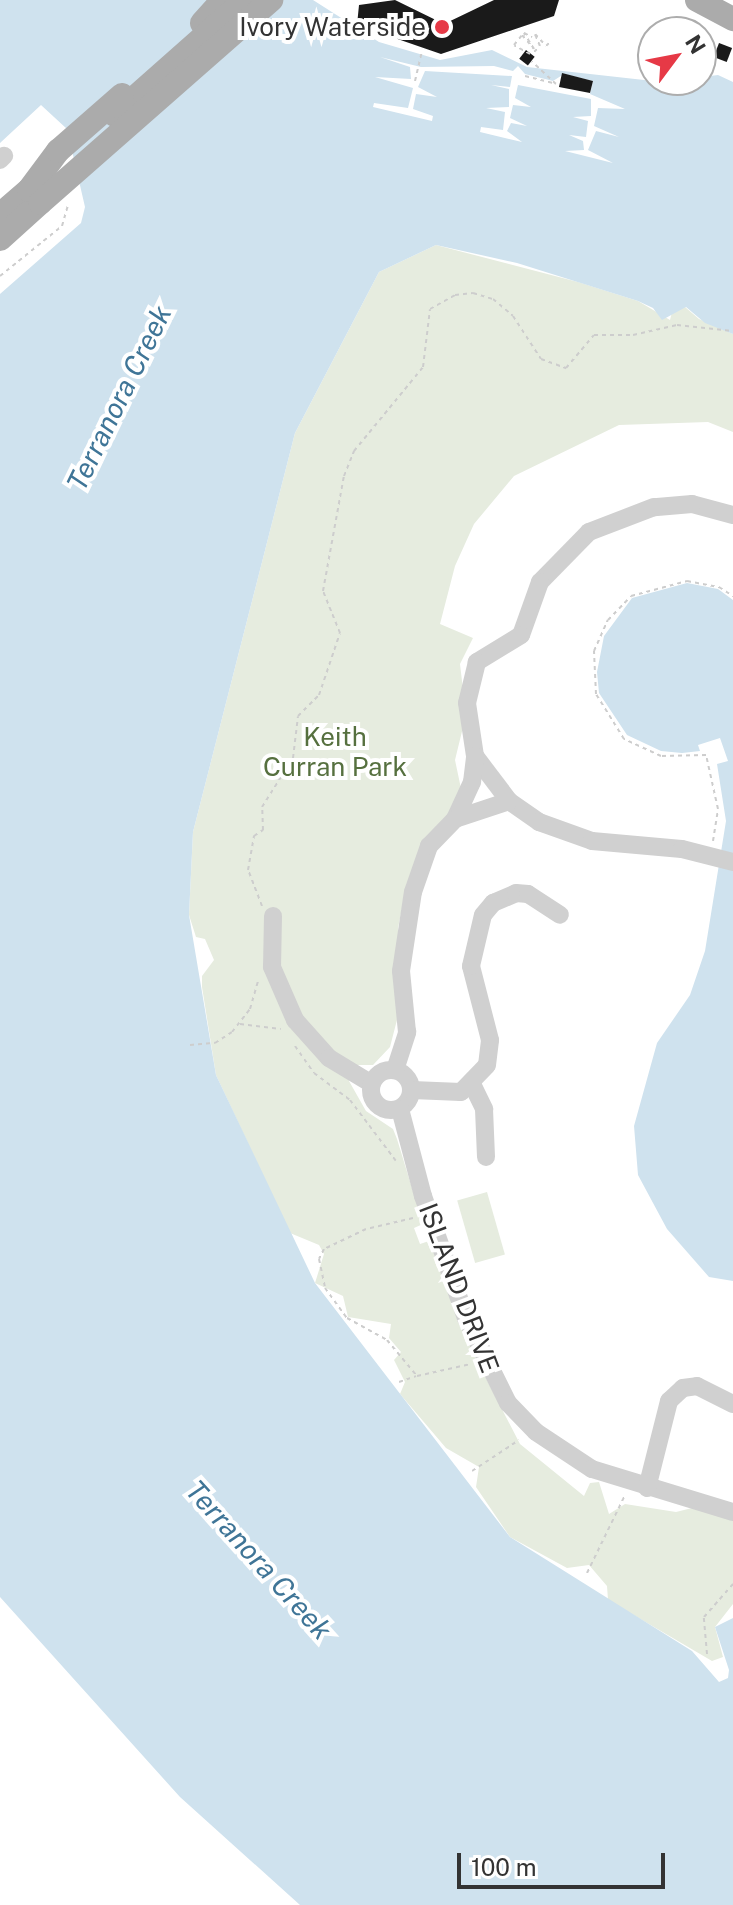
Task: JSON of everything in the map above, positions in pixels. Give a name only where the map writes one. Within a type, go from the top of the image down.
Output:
[{"type":"main road","points":[[35,196],[58,151],[223,0]]},
{"type":"main road","points":[[0,239],[35,196],[245,0]]},
{"type":"main road","points":[[0,215],[35,196],[271,0]]},
{"type":"main road","points":[[697,0],[733,17]]},
{"type":"main road","points":[[714,0],[733,17]]},
{"type":"street","points":[[395,1070],[407,1032],[401,971],[413,892],[429,846],[455,819],[472,782],[475,756],[467,703],[477,662],[521,635],[540,582],[565,552],[600,526],[654,507],[692,504],[733,515]]},
{"type":"street","points":[[475,756],[509,801],[539,822],[581,839],[710,855],[733,862]]},
{"type":"street","points":[[455,819],[509,801]]},
{"type":"street","points":[[412,1090],[461,1092],[487,1065],[490,1040],[471,966],[483,915],[516,893],[528,894],[560,915]]},
{"type":"street","points":[[273,916],[272,967],[295,1020],[310,1041],[372,1084]]},
{"type":"street","points":[[395,1070],[405,1075],[412,1090],[400,1109],[381,1108],[372,1098],[372,1084],[383,1072],[395,1070]]},
{"type":"street","points":[[472,1084],[484,1109],[486,1157]]},
{"type":"street","name":"ISLAND DRIVE","points":[[400,1109],[423,1196],[466,1318],[508,1403],[566,1455],[613,1479],[733,1512]]},
{"type":"street","points":[[647,1488],[669,1401],[683,1388],[697,1386],[733,1404]]},
{"type":"path","points":[[532,37],[540,46],[531,53],[514,45],[522,35],[534,49],[524,33],[532,37],[546,46],[550,42]]},
{"type":"path","points":[[415,81],[421,54]]},
{"type":"path","points":[[525,76],[556,84],[532,62]]},
{"type":"path","points":[[273,916],[262,907],[248,870],[254,836],[263,830],[262,807],[293,758],[298,716],[319,695],[340,633],[323,591],[344,476],[354,451],[423,367],[430,309],[455,295],[473,293],[493,299],[513,316],[541,359],[566,368],[594,335],[633,335],[677,325],[733,331]]},
{"type":"path","points":[[710,855],[718,809],[706,755],[661,756],[624,739],[596,694],[594,651],[608,620],[641,592],[687,581],[719,587],[733,596]]},
{"type":"path","points":[[190,1045],[215,1043],[232,1032],[250,1009],[261,974],[272,967]]},
{"type":"path","points":[[417,1376],[387,1340],[347,1318],[325,1288],[319,1259],[324,1249],[366,1229],[419,1217]]},
{"type":"path","points":[[399,1382],[476,1363]]},
{"type":"path","points":[[472,1471],[527,1435]]},
{"type":"path","points":[[587,1573],[626,1492]]},
{"type":"path","points":[[707,1654],[704,1617],[733,1584]]},
{"type":"green space","name":"Keith Curran Park","points":[[436,245],[638,301],[670,320],[672,312],[685,307],[699,319],[733,334],[733,432],[708,422],[619,425],[514,476],[474,524],[455,566],[440,624],[473,638],[460,664],[466,715],[455,760],[463,798],[423,843],[407,883],[398,928],[398,1016],[390,1047],[373,1065],[353,1065],[349,1081],[366,1111],[393,1129],[423,1224],[414,1228],[420,1244],[429,1241],[476,1359],[520,1444],[584,1496],[590,1483],[599,1482],[609,1514],[625,1504],[676,1512],[700,1506],[733,1516],[733,1604],[715,1627],[723,1657],[712,1661],[608,1600],[607,1586],[589,1565],[567,1568],[510,1537],[476,1487],[479,1467],[446,1448],[400,1394],[405,1382],[394,1360],[401,1352],[389,1338],[391,1324],[348,1317],[343,1296],[315,1283],[324,1254],[319,1245],[290,1233],[216,1075],[202,987],[202,976],[214,960],[205,939],[196,937],[189,915],[193,832],[295,433],[379,272]]},
{"type":"green space","points":[[487,1192],[505,1254],[475,1263],[457,1201]]},
{"type":"water","name":"Terranora Creek","points":[[0,0],[313,0],[379,42],[440,60],[492,50],[527,67],[637,79],[637,96],[717,96],[717,75],[733,82],[733,334],[705,323],[686,307],[662,320],[653,308],[638,301],[517,263],[436,245],[379,272],[295,433],[193,832],[189,915],[216,1075],[315,1283],[510,1537],[692,1651],[719,1682],[728,1678],[729,1670],[715,1627],[733,1618],[733,1905],[300,1905],[180,1797],[0,1597],[0,294],[81,223],[85,207],[67,129],[41,105],[0,143]]},
{"type":"water","points":[[687,583],[718,589],[733,600],[733,1281],[709,1277],[667,1229],[638,1175],[634,1126],[657,1043],[690,995],[705,951],[726,821],[717,764],[728,761],[720,738],[698,745],[700,751],[682,753],[661,751],[627,735],[599,693],[597,672],[604,636],[632,598]]},
{"type":"pier","points":[[357,27],[441,56],[497,47],[440,58]]},
{"type":"pier","points":[[380,57],[421,67],[494,66],[513,71],[518,66],[525,74],[553,81],[564,74],[593,81],[590,94],[625,109],[598,108],[594,126],[619,137],[596,131],[588,150],[613,163],[565,151],[584,150],[583,141],[569,135],[586,137],[588,121],[573,117],[591,116],[591,99],[518,85],[515,98],[531,107],[513,105],[510,118],[527,126],[511,123],[507,131],[522,142],[480,132],[481,127],[503,130],[505,112],[486,108],[509,107],[509,89],[491,85],[510,87],[512,76],[425,71],[418,87],[437,97],[416,94],[413,109],[433,116],[432,121],[373,107],[374,103],[408,108],[413,88],[375,77],[411,79],[410,67]]},
{"type":"building","name":"Ivory Waterside","points":[[395,0],[444,24],[494,0],[559,0],[554,16],[441,54],[357,25],[359,5]]},
{"type":"building","points":[[719,43],[732,48],[727,62],[717,58]]},
{"type":"building","points":[[526,50],[535,57],[528,65],[519,59]]},
{"type":"building","points":[[562,73],[593,81],[590,93],[559,87]]},
{"type":"place","name":"Ivory Waterside","points":[[442,27]]}]
